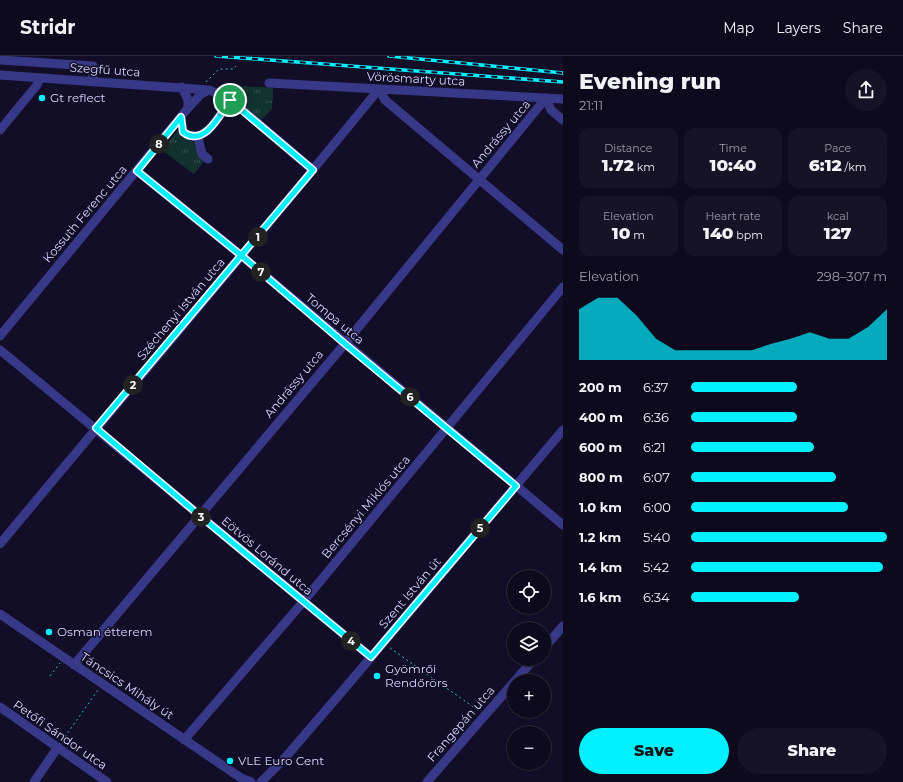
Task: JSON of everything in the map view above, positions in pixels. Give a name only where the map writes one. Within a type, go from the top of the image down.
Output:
[{"type":"street","points":[[0,60],[93,66],[92,82]]},
{"type":"street","name":"Szegfű utca","points":[[0,75],[209,90],[230,100],[313,170]]},
{"type":"street","points":[[0,130],[37,85],[40,78]]},
{"type":"street","name":"Vörösmarty utca","points":[[269,83],[563,99]]},
{"type":"street","points":[[182,87],[188,100],[188,108]]},
{"type":"street","points":[[379,89],[385,100],[563,250]]},
{"type":"street","name":"Széchenyi István utca","points":[[0,544],[242,256],[379,89]]},
{"type":"street","name":"Kossuth Ferenc utca","points":[[0,336],[188,108],[201,94],[209,90]]},
{"type":"street","points":[[546,98],[551,110],[563,120]]},
{"type":"street","name":"Andrássy utca","points":[[74,665],[344,343],[546,98]]},
{"type":"street","points":[[181,117],[183,132],[188,136],[198,137],[204,135],[219,117],[230,100]]},
{"type":"street","points":[[198,137],[202,154],[208,159]]},
{"type":"street","name":"Tompa utca","points":[[137,171],[242,256],[563,525]]},
{"type":"street","name":"Bercsényi Miklós utca","points":[[184,740],[448,428],[563,287]]},
{"type":"street","name":"Eötvös Loránd utca","points":[[0,350],[96,428],[302,602],[371,657]]},
{"type":"street","name":"Szent István út","points":[[260,782],[274,770],[384,643],[563,430]]},
{"type":"street","name":"Táncsics Mihály út","points":[[0,614],[242,780],[251,782]]},
{"type":"street","points":[[551,640],[563,626]]},
{"type":"street","name":"Frangepán utca","points":[[520,674],[528,666]]},
{"type":"street","name":"Frangepán utca","points":[[427,782],[507,689]]},
{"type":"street","name":"Petőfi Sándor utca","points":[[0,707],[107,782]]},
{"type":"street","points":[[34,782],[58,747]]},
{"type":"street","name":"Szent István út","points":[[270,782],[274,770]]},
{"type":"path","points":[[209,79],[219,69],[233,69],[236,66]]},
{"type":"path","points":[[384,643],[484,716]]},
{"type":"path","points":[[50,676],[60,663]]},
{"type":"path","points":[[58,747],[99,689]]},
{"type":"green space","points":[[224,85],[273,88],[272,109],[261,120],[224,88]]},
{"type":"green space","points":[[261,87],[273,88],[273,101],[261,100]]},
{"type":"green space","points":[[178,130],[209,155],[194,174],[162,150]]},
{"type":"railway","points":[[216,56],[563,82]]},
{"type":"railway","points":[[389,56],[563,73]]},
{"type":"place","name":"Gt reflect","points":[[42,98]]},
{"type":"place","name":"Osman étterem","points":[[49,632]]},
{"type":"place","name":"Gyömrői Rendőrörs","points":[[377,676]]},
{"type":"place","name":"VLE Euro Cent","points":[[230,761]]},
{"type":"route","points":[[230,100],[204,135],[198,137],[188,136],[183,132],[181,127],[181,117],[137,171],[242,256],[516,486],[371,657],[302,602],[96,428],[242,256],[313,170],[230,100]]}]
